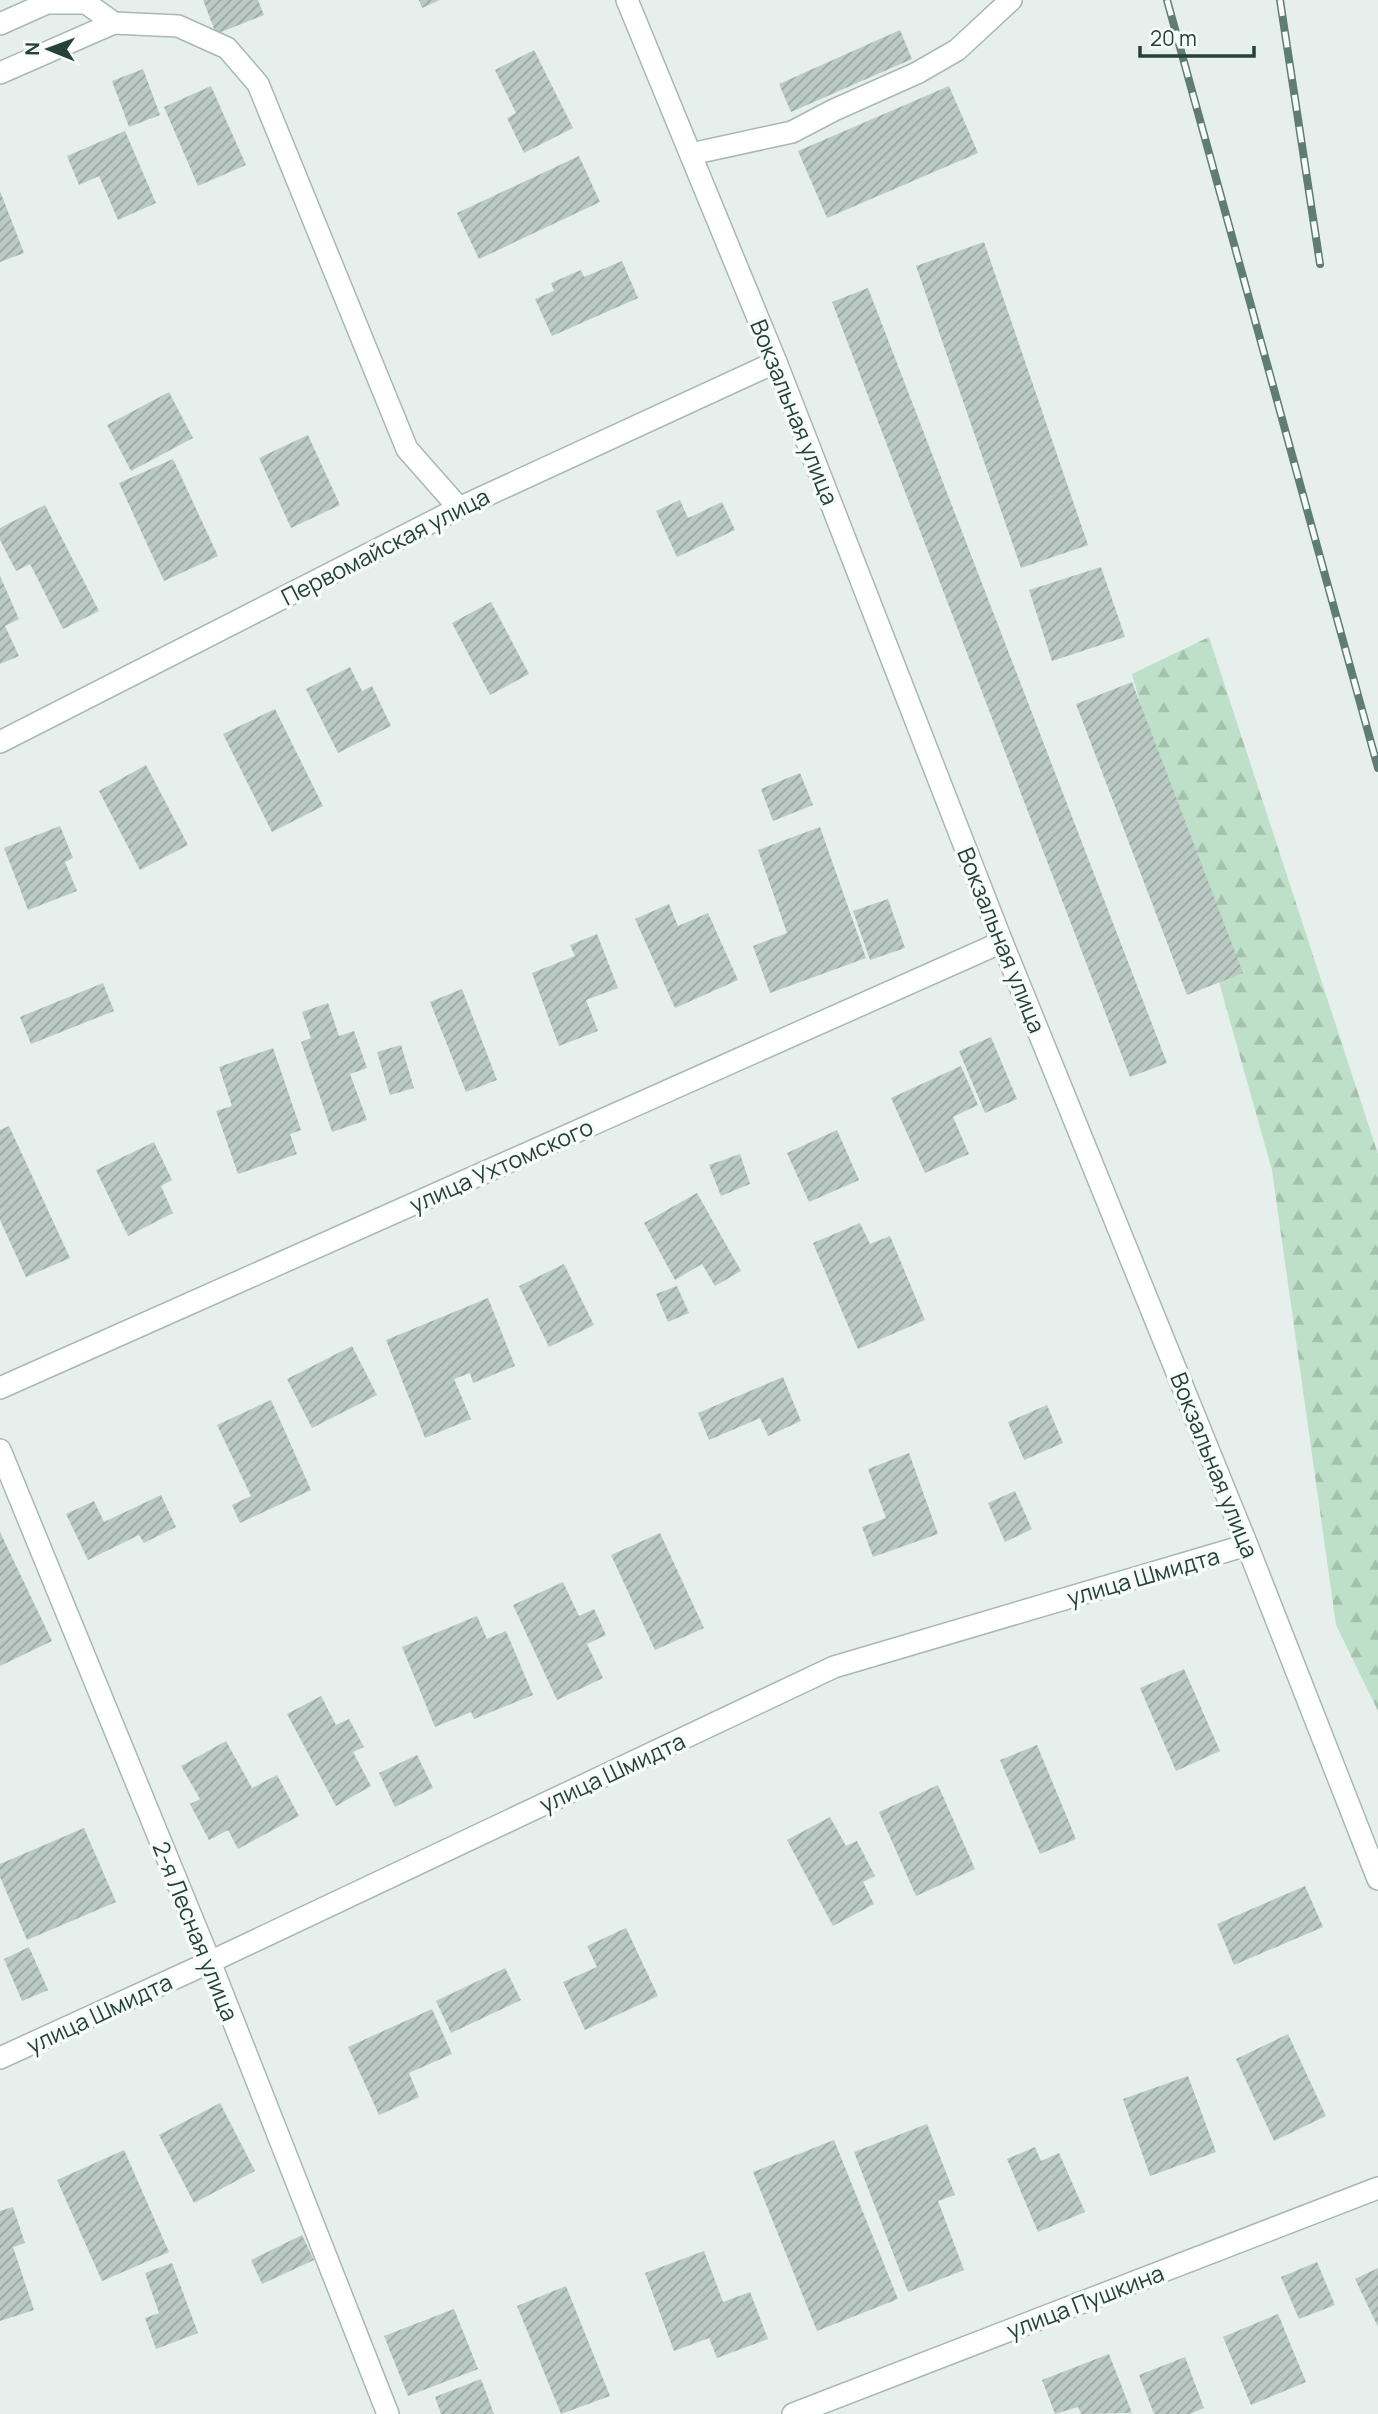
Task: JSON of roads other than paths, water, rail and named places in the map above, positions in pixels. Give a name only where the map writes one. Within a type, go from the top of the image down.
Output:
[{"type":"street","points":[[691,154],[792,132],[916,73],[957,50],[1011,0]]},
{"type":"street","points":[[0,24],[47,2],[86,3],[114,23]]},
{"type":"street","name":"Вокзальная улица","points":[[631,3],[1378,1879]]},
{"type":"street","points":[[0,73],[114,23],[178,26],[227,48],[258,83],[407,449],[459,508]]},
{"type":"street","name":"Первомайская улица","points":[[0,742],[459,508],[776,362]]},
{"type":"street","name":"улица Ухтомского","points":[[0,1388],[1003,942]]},
{"type":"street","name":"2-я Лесная улица","points":[[0,1450],[210,1962],[388,2414]]},
{"type":"street","name":"улица Шмидта","points":[[0,2058],[210,1962],[834,1667],[1247,1545]]},
{"type":"street","name":"улица Пушкина","points":[[793,2414],[1378,2188]]},
{"type":"railway","points":[[1167,0],[1378,768]]},
{"type":"railway","points":[[1280,0],[1320,264]]}]
